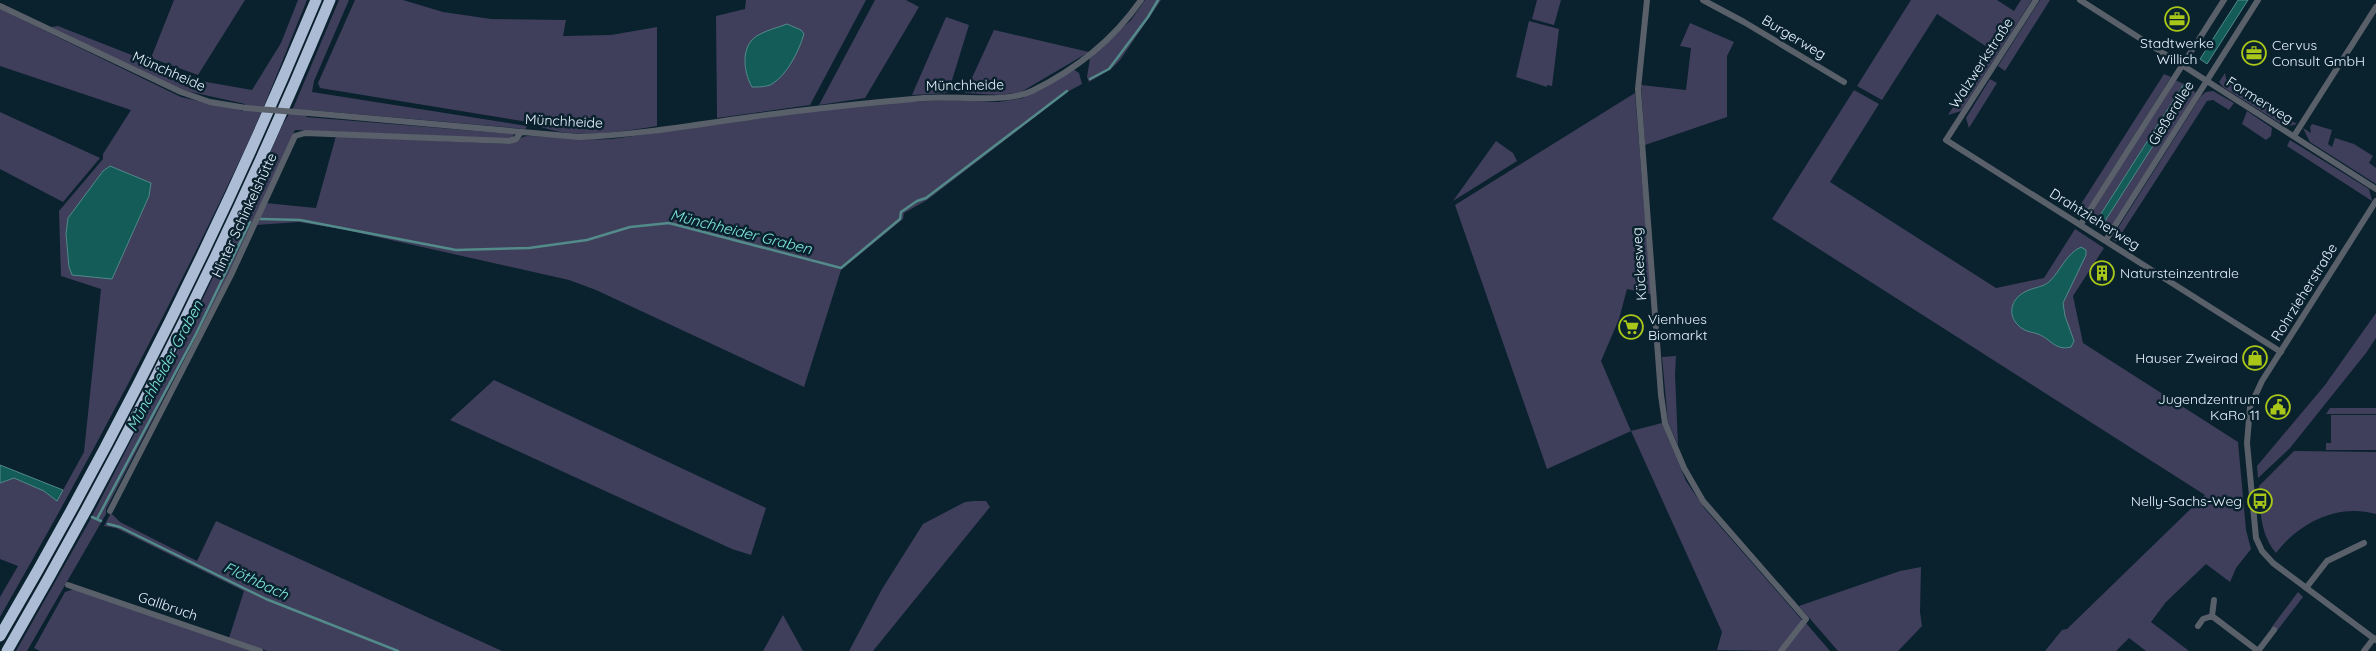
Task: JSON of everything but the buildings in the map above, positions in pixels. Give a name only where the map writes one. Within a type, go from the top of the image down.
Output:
[{"type":"highway","points":[[0,636],[83,489],[160,341],[219,219],[316,0]]},
{"type":"highway","points":[[7,651],[80,522],[166,358],[222,244],[276,126],[330,0]]},
{"type":"street","name":"Münchheide","points":[[0,6],[181,92],[210,102],[246,108],[579,137],[619,136],[812,109],[927,98],[1015,96],[1032,91],[1099,48],[1126,21],[1141,0]]},
{"type":"street","name":"Kückesweg","points":[[1647,0],[1638,89],[1661,395],[1665,423],[1684,468],[1702,501],[1806,619],[1781,651]]},
{"type":"street","name":"Burgerweg","points":[[1703,0],[1744,22],[1844,82]]},
{"type":"street","name":"Walzwerkstraße","points":[[1946,140],[2036,0]]},
{"type":"street","name":"Formerweg","points":[[2080,0],[2376,190]]},
{"type":"street","name":"Gießerallee","points":[[2081,224],[2224,0]]},
{"type":"street","name":"Gießerallee","points":[[2106,240],[2258,0]]},
{"type":"street","points":[[2294,136],[2376,7]]},
{"type":"street","name":"Hinter Schinkelshütte","points":[[110,511],[231,275],[295,136],[305,133],[509,141],[516,139],[521,132]]},
{"type":"street","name":"Drahtzieherweg","points":[[1946,140],[2281,352]]},
{"type":"street","name":"Rohrzieherstraße","points":[[2375,639],[2266,556],[2257,542],[2254,527],[2247,444],[2250,406],[2262,381],[2376,201]]},
{"type":"street","points":[[2306,588],[2327,560],[2364,543]]},
{"type":"street","name":"Gallbruch","points":[[68,585],[260,651]]},
{"type":"street","points":[[2212,616],[2214,600]]},
{"type":"street","points":[[2198,626],[2203,620],[2212,616]]},
{"type":"street","points":[[2212,616],[2258,651],[2274,630]]},
{"type":"street","points":[[2364,651],[2375,639]]},
{"type":"shaded area","points":[[174,0],[245,0],[198,75],[151,58]]},
{"type":"shaded area","points":[[298,0],[307,0],[270,92],[218,207],[97,443],[0,617],[0,597],[18,566],[0,559],[0,483],[14,478],[44,491],[57,501],[84,452],[101,289],[61,276],[59,211],[103,159],[103,154],[131,110],[0,66],[0,9],[181,97],[243,111],[245,104],[182,90],[51,27],[58,26],[195,80],[252,90],[281,43]],"holes":[[[110,166],[150,183],[149,196],[112,279],[95,182],[103,171]]]},
{"type":"shaded area","points":[[339,0],[349,0],[314,81],[312,92],[527,126],[526,129],[309,110],[306,117],[514,134],[512,139],[295,130],[237,258],[106,509],[106,514],[27,651],[16,651],[90,520],[188,330],[283,124],[294,106]]},
{"type":"shaded area","points":[[355,0],[403,0],[443,12],[491,19],[566,20],[563,36],[611,35],[657,27],[657,126],[608,133],[559,132],[528,122],[320,88],[318,83]]},
{"type":"shaded area","points":[[746,0],[866,0],[810,105],[717,118],[716,16],[745,9]]},
{"type":"shaded area","points":[[875,0],[906,0],[919,7],[865,98],[819,105]]},
{"type":"shaded area","points":[[1145,0],[1161,0],[1120,60],[1111,69],[1089,82],[1087,77],[1090,58],[1131,20]]},
{"type":"shaded area","points":[[1537,0],[1561,0],[1554,25],[1532,19]]},
{"type":"shaded area","points":[[1911,0],[1997,0],[2014,11],[2021,0],[2032,0],[1961,111],[1948,115],[1990,49],[1937,14],[1882,100],[1857,86]]},
{"type":"shaded area","points":[[2040,0],[2050,0],[2005,71],[1998,66]]},
{"type":"shaded area","points":[[2238,0],[2248,0],[2207,64],[2200,59]]},
{"type":"shaded area","points":[[946,17],[969,25],[948,93],[912,95]]},
{"type":"shaded area","points":[[1529,21],[1559,29],[1552,86],[1547,85],[1547,87],[1516,77]]},
{"type":"shaded area","points":[[1690,23],[1734,42],[1727,56],[1727,117],[1645,145],[1641,85],[1686,90],[1691,48],[1680,46]]},
{"type":"shaded area","points":[[787,24],[801,30],[804,34],[792,62],[783,75],[772,84],[752,87],[747,77],[745,64],[748,46],[758,35]]},
{"type":"shaded area","points":[[994,30],[1089,52],[1021,92],[1000,95],[965,93]]},
{"type":"shaded area","points":[[1073,69],[1079,73],[1082,84],[1069,91],[927,200],[904,213],[903,219],[841,270],[804,387],[596,290],[569,280],[342,229],[299,222],[256,225],[265,203],[316,208],[336,136],[507,144],[528,136],[612,139],[866,104],[948,100],[999,102],[1023,98]]},
{"type":"shaded area","points":[[2225,73],[2226,79],[2297,124],[2286,127],[2223,87],[2219,82]]},
{"type":"shaded area","points":[[2164,74],[2171,77],[2083,216],[2074,215]]},
{"type":"shaded area","points":[[1990,79],[1997,83],[1969,128],[1966,118]]},
{"type":"shaded area","points":[[2175,80],[2184,84],[2097,220],[2089,215]]},
{"type":"shaded area","points":[[2184,84],[2190,88],[2103,224],[2097,220]]},
{"type":"shaded area","points":[[2190,88],[2196,93],[2113,225],[2103,224]]},
{"type":"shaded area","points":[[1854,90],[1879,104],[1830,182],[1996,288],[2044,278],[2075,229],[2104,248],[2073,296],[2083,343],[2238,442],[2246,530],[2251,549],[2236,568],[2230,582],[2206,564],[2166,602],[2151,622],[2189,651],[2146,651],[2129,638],[2116,651],[2045,651],[2062,630],[2067,629],[2205,495],[1772,219]]},
{"type":"shaded area","points":[[2213,91],[2234,103],[2229,110],[2213,100],[2207,101],[2116,242],[2113,240],[2113,236],[2201,96],[2206,92]]},
{"type":"shaded area","points":[[1635,93],[1651,294],[1627,289],[1619,319],[1601,361],[1631,431],[1547,469],[1455,205]]},
{"type":"shaded area","points":[[2247,111],[2272,128],[2271,136],[2266,140],[2242,124]]},
{"type":"shaded area","points":[[0,112],[100,158],[63,202],[0,169]]},
{"type":"shaded area","points":[[2312,124],[2332,130],[2328,144],[2332,147],[2335,138],[2354,144],[2373,156],[2369,163],[2376,168],[2376,184],[2310,142],[2303,128],[2311,133],[2310,127]]},
{"type":"shaded area","points":[[2290,140],[2369,189],[2372,201],[2287,146]]},
{"type":"shaded area","points":[[1496,141],[1513,153],[1517,161],[1453,201]]},
{"type":"shaded area","points":[[110,166],[151,183],[149,196],[112,279],[72,275],[69,267],[66,234],[68,218],[103,171]]},
{"type":"shaded area","points":[[2081,247],[2086,250],[2086,255],[2063,303],[2065,316],[2074,341],[2071,347],[2066,348],[2057,346],[2042,336],[2025,330],[2018,325],[2012,316],[2012,306],[2023,293],[2050,281],[2071,254]]},
{"type":"shaded area","points":[[2376,313],[2376,338],[2366,353],[2290,448],[2258,478],[2257,466],[2325,385]]},
{"type":"shaded area","points":[[1676,356],[1678,445],[1668,422],[1662,357]]},
{"type":"shaded area","points":[[494,380],[766,508],[751,555],[732,549],[450,420]]},
{"type":"shaded area","points":[[2330,408],[2376,408],[2376,414],[2326,414]]},
{"type":"shaded area","points":[[2331,415],[2376,415],[2376,450],[2326,450],[2326,443],[2331,443]]},
{"type":"shaded area","points":[[1662,423],[1686,481],[1705,509],[1802,620],[1778,651],[1717,650],[1722,632],[1631,431]]},
{"type":"shaded area","points":[[2294,451],[2376,452],[2376,514],[2347,511],[2320,518],[2296,533],[2276,553],[2264,530],[2259,486]]},
{"type":"shaded area","points":[[0,465],[63,490],[57,501],[44,491],[14,478],[0,483]]},
{"type":"shaded area","points":[[986,501],[990,507],[873,651],[849,651],[882,589],[923,524],[965,502]]},
{"type":"shaded area","points":[[111,513],[120,522],[197,561],[216,521],[502,651],[267,651],[229,638],[244,591],[116,528],[104,526]]},
{"type":"shaded area","points":[[1921,567],[1920,612],[1922,626],[1898,651],[1838,651],[1799,606],[1900,571]]},
{"type":"shaded area","points":[[74,589],[253,651],[40,651],[34,648],[65,592]]},
{"type":"shaded area","points":[[2298,592],[2303,597],[2276,632],[2271,628]]},
{"type":"shaded area","points":[[783,615],[803,651],[763,651]]},
{"type":"shaded area","points":[[1805,622],[1830,651],[1784,651]]},
{"type":"waterway","name":"Münchheider Graben","points":[[1090,79],[1109,69],[1148,17],[1158,0]]},
{"type":"waterway","name":"Münchheider Graben","points":[[261,219],[300,220],[456,250],[529,248],[587,240],[630,227],[669,223],[841,268],[900,219],[901,212],[917,201],[926,198],[1067,91]]},
{"type":"waterway","name":"Münchheider Graben","points":[[97,519],[196,334],[250,222]]},
{"type":"waterway","name":"Flöthbach","points":[[92,517],[101,521]]},
{"type":"waterway","name":"Flöthbach","points":[[108,524],[120,527],[266,599],[398,651]]},
{"type":"place","name":"Stadtwerke Willich","points":[[2177,19]]},
{"type":"place","name":"Cervus Consult GmbH","points":[[2254,53]]},
{"type":"place","name":"Natursteinzentrale","points":[[2102,273]]},
{"type":"place","name":"Vienhues Biomarkt","points":[[1631,327]]},
{"type":"place","name":"Hauser Zweirad","points":[[2255,358]]},
{"type":"place","name":"Jugendzentrum KaRo 11","points":[[2278,407]]},
{"type":"place","name":"Nelly-Sachs-Weg","points":[[2260,501]]}]
